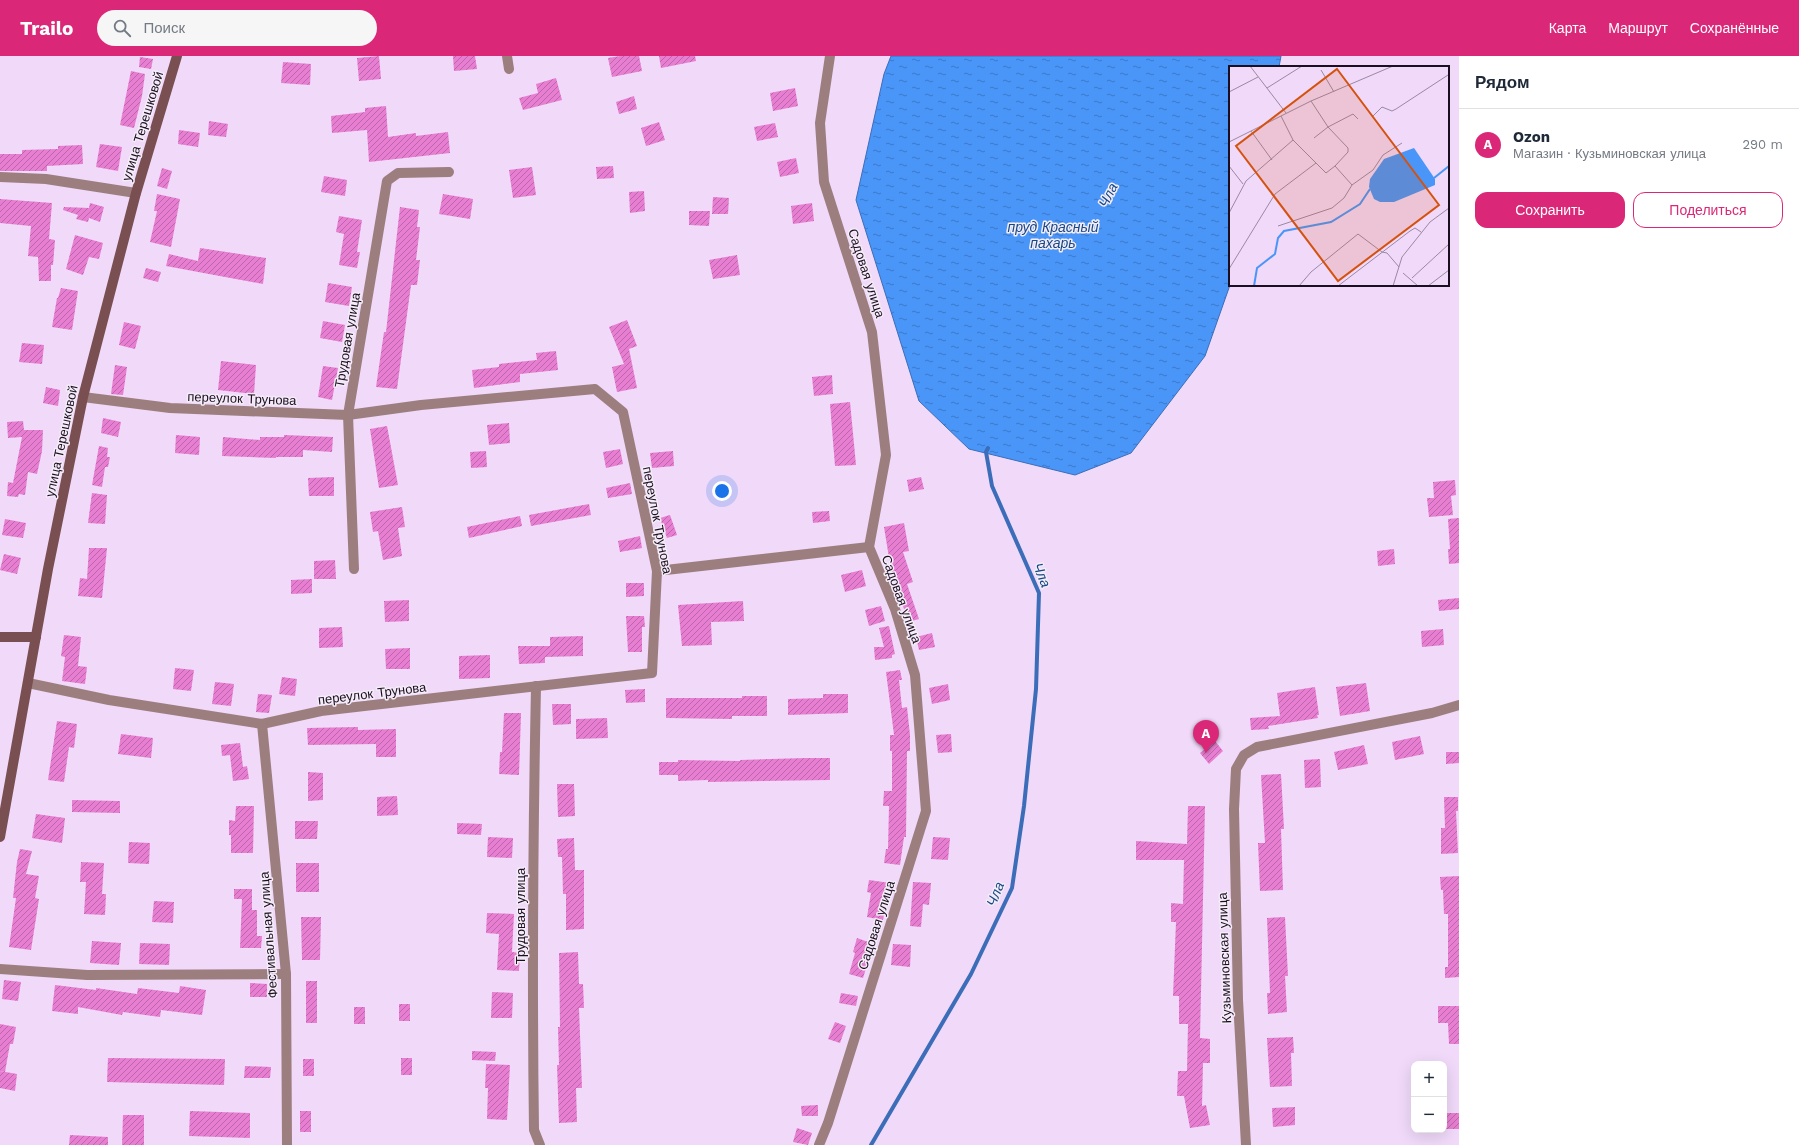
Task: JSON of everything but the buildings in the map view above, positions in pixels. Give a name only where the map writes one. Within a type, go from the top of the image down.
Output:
[{"type":"street","name":"улица Терешковой","points":[[0,837],[48,569],[83,397],[136,193],[177,56]]},
{"type":"street","points":[[507,56],[509,69]]},
{"type":"street","name":"Садовая улица","points":[[819,1145],[828,1123],[926,811],[915,675],[895,609],[869,547],[886,455],[872,332],[824,182],[820,123],[830,56]]},
{"type":"street","name":"Трудовая улица","points":[[354,569],[348,414],[387,181],[398,173],[449,172]]},
{"type":"street","points":[[0,177],[46,179],[136,193]]},
{"type":"street","name":"переулок Трунова","points":[[28,683],[109,700],[262,724],[321,711],[652,673],[657,571],[622,412],[594,389],[421,405],[348,414],[170,408],[83,397]]},
{"type":"street","points":[[657,571],[869,547]]},
{"type":"street","points":[[0,637],[36,637]]},
{"type":"street","name":"Трудовая улица","points":[[536,686],[533,833],[532,1025],[534,1130],[540,1145]]},
{"type":"street","name":"Кузьминовская улица","points":[[1246,1145],[1238,1000],[1234,809],[1236,769],[1244,756],[1257,747],[1432,713],[1459,705]]},
{"type":"street","name":"Фестивальная улица","points":[[262,724],[286,974],[287,1145]]},
{"type":"street","points":[[0,969],[87,975],[286,974]]},
{"type":"water","name":"пруд Красный пахарь","points":[[891,56],[1281,56],[1279,66],[1229,66],[1230,286],[1205,356],[1131,453],[1075,475],[969,449],[919,401],[856,200],[884,74]]},
{"type":"waterway","name":"Чла","points":[[871,1145],[971,974],[1012,888],[1024,806],[1036,689],[1039,593],[992,486],[986,452],[988,448]]},
{"type":"place","name":"Ozon","points":[[1206,753]]}]
